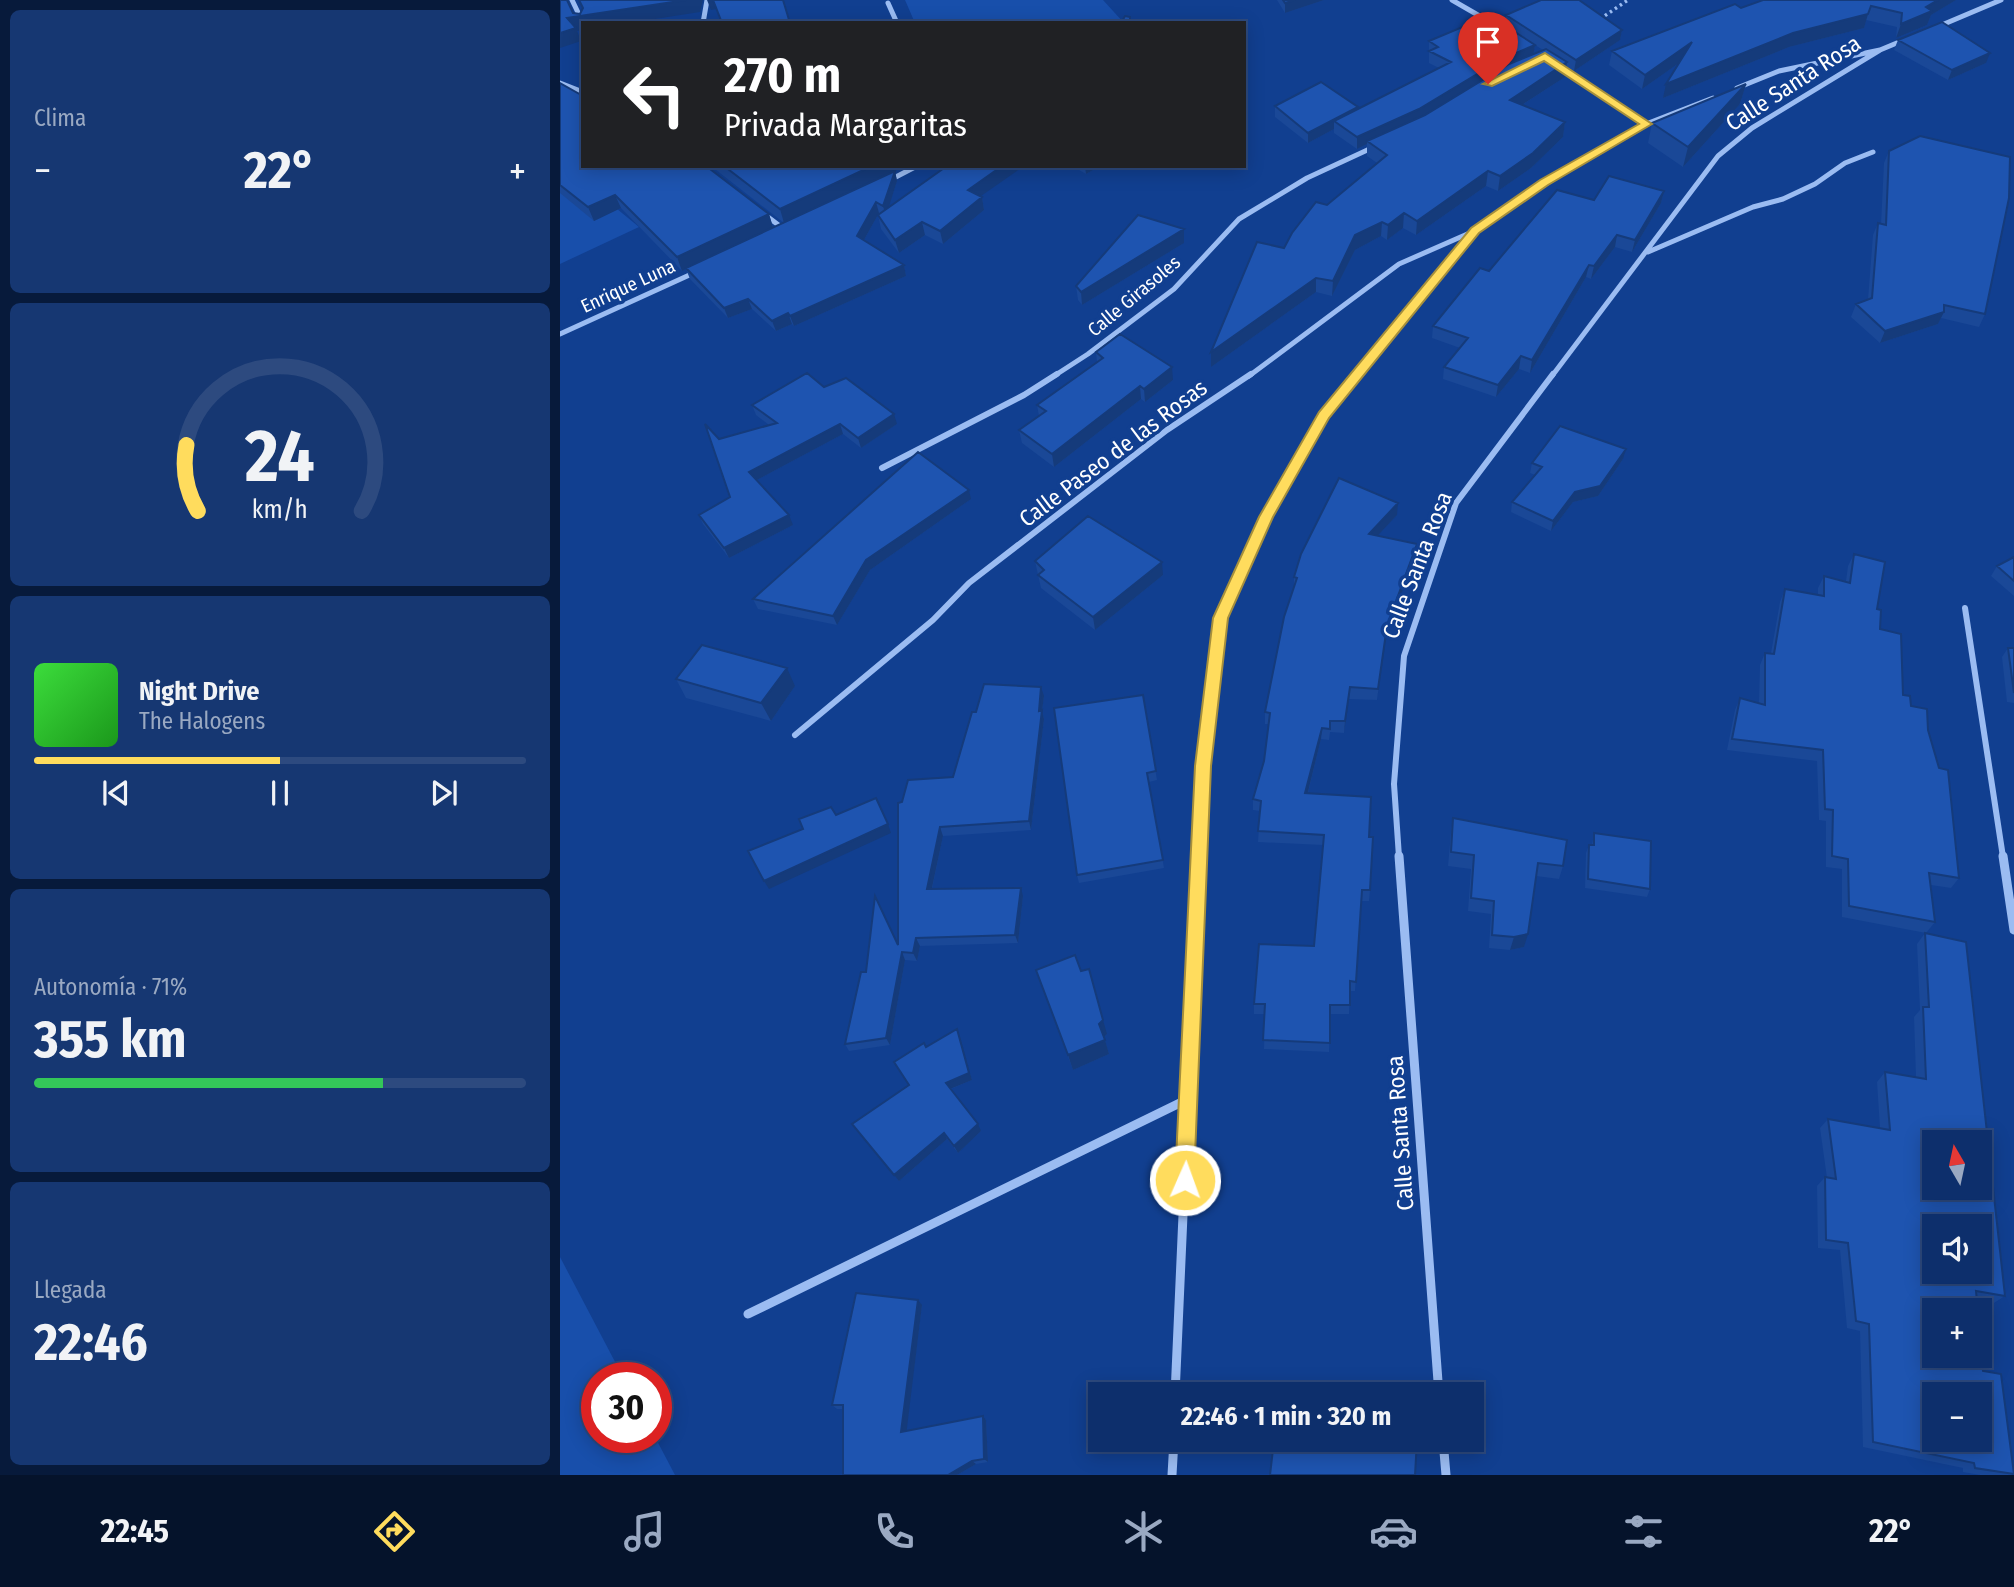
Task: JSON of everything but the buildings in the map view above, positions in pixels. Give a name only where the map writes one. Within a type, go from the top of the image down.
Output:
[{"type":"street","points":[[572,0],[582,21]]},
{"type":"street","points":[[703,21],[707,0]]},
{"type":"street","points":[[1452,0],[1500,28]]},
{"type":"street","points":[[1928,30],[2001,0]]},
{"type":"street","points":[[888,3],[896,21]]},
{"type":"street","name":"Calle Santa Rosa","points":[[1437,1382],[1394,783],[1404,656],[1456,503],[1648,252],[1683,199],[1717,156],[1752,128],[1880,50],[1916,35]]},
{"type":"street","points":[[1731,91],[1779,71],[1880,50]]},
{"type":"street","points":[[1556,64],[1646,124]]},
{"type":"street","points":[[560,83],[581,91]]},
{"type":"street","points":[[1176,1382],[1203,766],[1221,618],[1266,517],[1324,415],[1475,230],[1544,183],[1646,124],[1719,96]]},
{"type":"street","name":"Calle Girasoles","points":[[882,468],[1024,395],[1088,354],[1174,289],[1239,219],[1307,178],[1383,143]]},
{"type":"street","points":[[1648,252],[1753,207],[1783,199],[1815,184],[1845,163],[1873,152]]},
{"type":"street","points":[[880,185],[913,168]]},
{"type":"street","points":[[754,206],[785,230]]},
{"type":"street","points":[[773,236],[797,225]]},
{"type":"street","name":"Calle Paseo de las Rosas","points":[[794,735],[933,620],[969,583],[1167,430],[1242,381],[1399,264],[1475,230]]},
{"type":"street","name":"Enrique Luna","points":[[560,334],[698,271]]},
{"type":"street","points":[[1965,608],[2014,930]]},
{"type":"street","points":[[748,1314],[1188,1099]]},
{"type":"street","points":[[1172,1475],[1173,1452]]},
{"type":"street","points":[[1444,1452],[1446,1475]]},
{"type":"path","points":[[1597,21],[1628,0]]},
{"type":"shaded area","points":[[905,0],[1103,0],[1122,21],[914,21]]},
{"type":"shaded area","points":[[560,162],[639,227],[560,264]]},
{"type":"shaded area","points":[[560,1257],[615,1362],[581,1362],[581,1453],[663,1453],[675,1475],[560,1475]]},
{"type":"route","points":[[1185,1180],[1203,766],[1221,618],[1266,517],[1324,415],[1475,230],[1544,183],[1646,124],[1545,57],[1504,74],[1488,84]]}]
